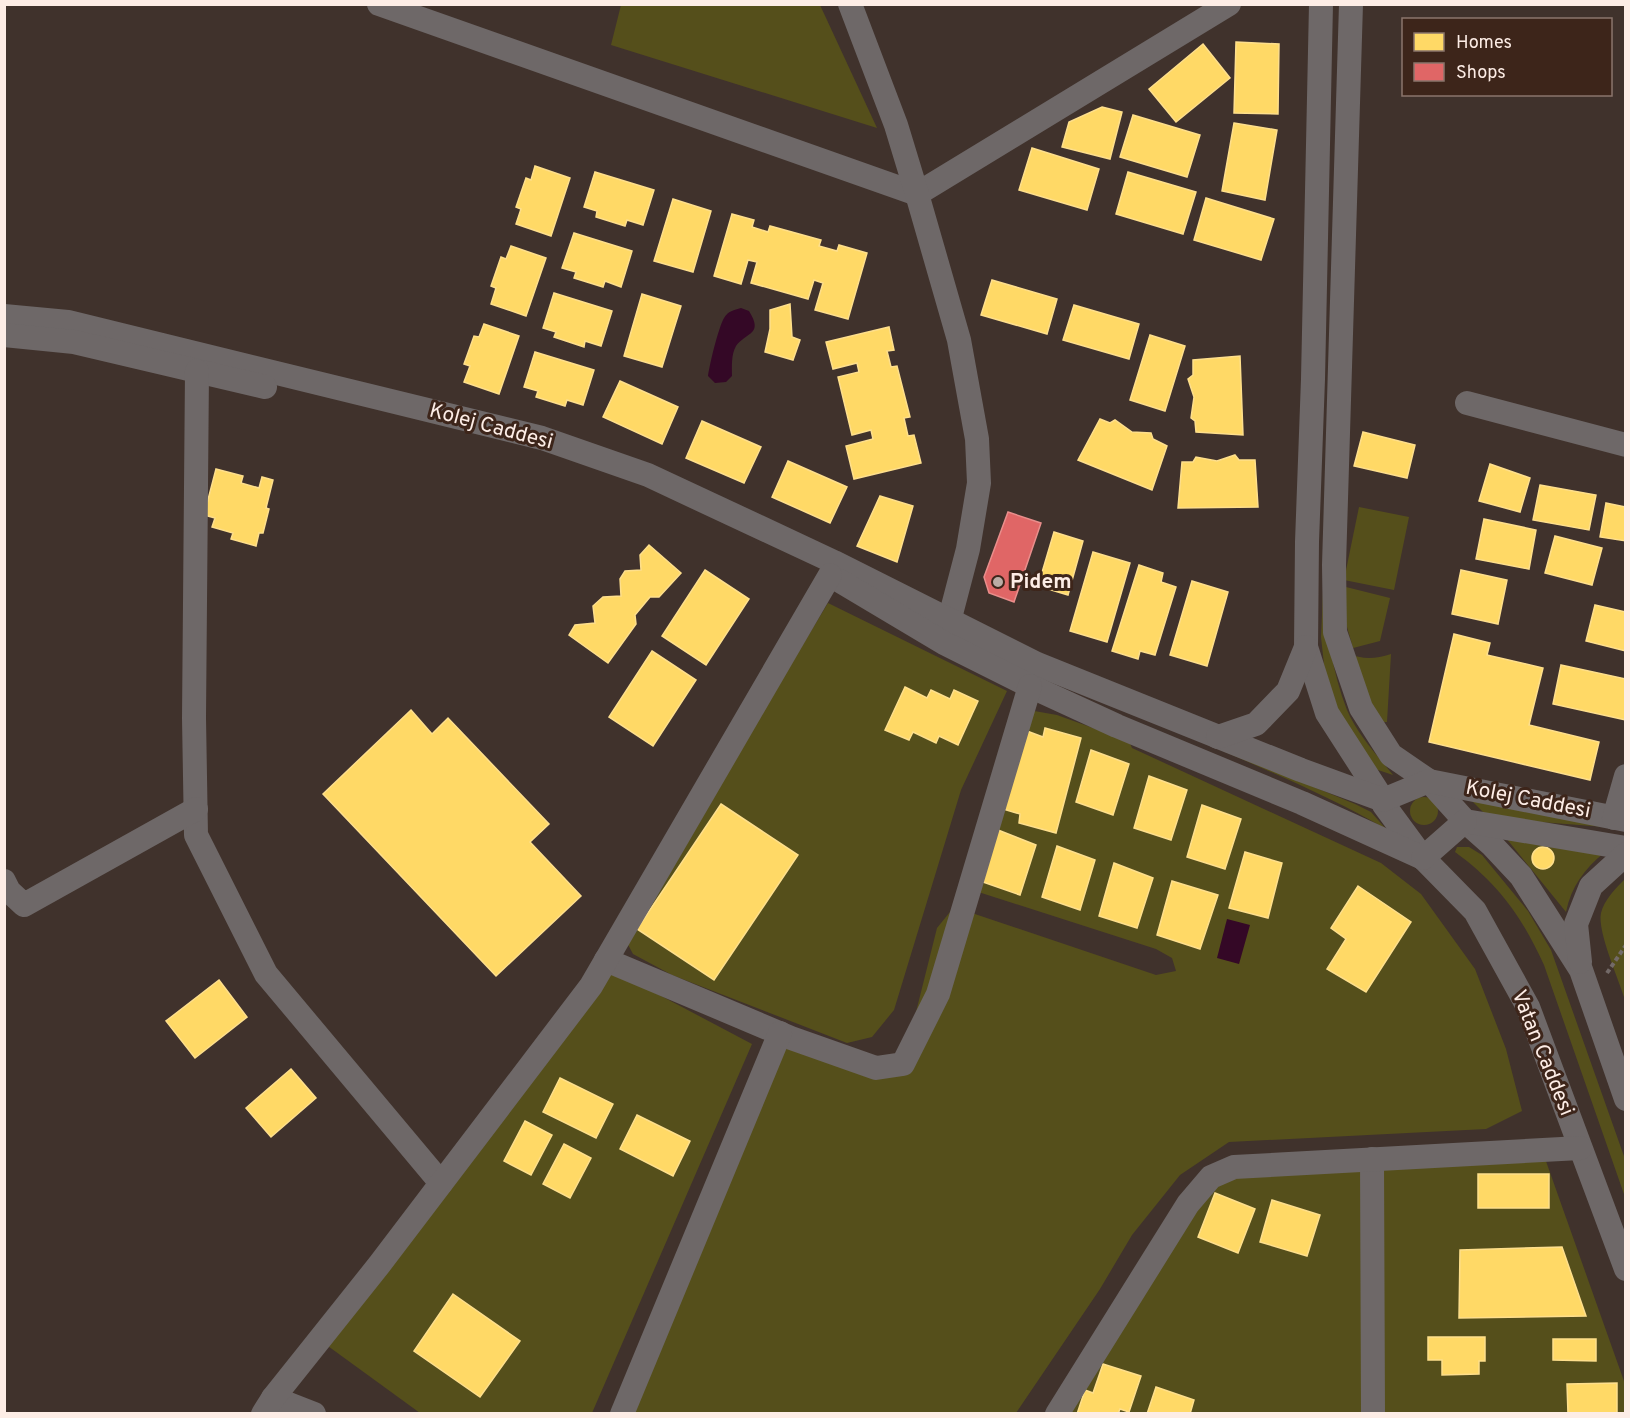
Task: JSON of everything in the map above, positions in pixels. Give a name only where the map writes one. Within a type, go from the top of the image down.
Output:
[{"type":"street","points":[[379,4],[917,194]]},
{"type":"street","points":[[850,4],[896,125],[917,194],[959,340],[977,439],[979,483],[968,549],[947,631]]},
{"type":"street","points":[[1321,4],[1313,379],[1306,542],[1306,647],[1327,713],[1383,800],[1383,805],[1423,858]]},
{"type":"street","points":[[1351,4],[1335,541],[1335,632],[1361,708],[1391,755],[1430,781],[1465,821],[1492,845],[1521,876],[1553,924],[1581,970],[1626,1099]]},
{"type":"street","points":[[917,194],[1223,6]]},
{"type":"street","name":"Kolej Caddesi","points":[[4,316],[68,322],[542,438],[648,476],[834,562],[947,631]]},
{"type":"street","name":"Kolej Caddesi","points":[[4,335],[74,342],[549,453],[642,483],[947,631]]},
{"type":"street","points":[[197,371],[194,718],[196,834],[266,974],[441,1183]]},
{"type":"street","points":[[1467,403],[1626,445]]},
{"type":"street","points":[[314,1413],[268,1406],[591,986],[830,575]]},
{"type":"street","points":[[947,631],[1030,686],[1117,726],[1302,803],[1423,858]]},
{"type":"street","points":[[947,631],[1383,800],[1430,781]]},
{"type":"street","points":[[1218,737],[1256,724],[1288,691],[1306,647]]},
{"type":"street","points":[[606,960],[780,1033],[876,1068],[903,1064],[938,994],[1030,686]]},
{"type":"street","points":[[1620,819],[1626,776]]},
{"type":"street","name":"Kolej Caddesi","points":[[1430,781],[1620,819]]},
{"type":"street","points":[[4,881],[9,891],[24,905],[195,809]]},
{"type":"street","points":[[1423,858],[1465,821]]},
{"type":"street","name":"Kolej Caddesi","points":[[1465,821],[1626,848]]},
{"type":"street","points":[[1581,970],[1576,924],[1591,886],[1626,854]]},
{"type":"street","name":"Vatan Caddesi","points":[[1423,858],[1475,912],[1528,1007],[1626,1269]]},
{"type":"street","points":[[622,1413],[780,1033]]},
{"type":"street","points":[[1057,1413],[1188,1204],[1211,1177],[1234,1167],[1580,1148]]},
{"type":"street","points":[[1372,1160],[1373,1413]]},
{"type":"shaded area","points":[[621,5],[820,5],[877,128],[611,45]]},
{"type":"shaded area","points":[[741,308],[749,311],[755,325],[754,329],[734,349],[732,376],[726,382],[715,383],[708,376],[719,330],[727,314]]},
{"type":"shaded area","points":[[1359,507],[1409,517],[1394,590],[1344,580]]},
{"type":"shaded area","points":[[1346,587],[1390,598],[1380,641],[1353,648],[1345,620]]},
{"type":"shaded area","points":[[1323,591],[1334,666],[1347,710],[1362,736],[1393,775],[1372,768],[1345,730],[1326,682],[1321,637]]},
{"type":"shaded area","points":[[828,603],[1007,691],[961,790],[894,1010],[872,1037],[847,1043],[672,975],[633,954],[625,939]]},
{"type":"shaded area","points":[[1347,653],[1369,658],[1391,654],[1387,722],[1377,722]]},
{"type":"shaded area","points":[[1023,709],[1057,715],[1129,741],[1132,748],[1381,863],[1421,894],[1475,969],[1506,1049],[1522,1111],[1486,1129],[1229,1142],[1180,1175],[1132,1235],[1100,1289],[1016,1413],[630,1414],[784,1044],[869,1073],[900,1056],[915,1016],[937,928],[954,907],[1156,975],[1176,971],[1172,958],[1156,949],[969,889]]},
{"type":"shaded area","points":[[1175,730],[1355,804],[1371,812],[1386,829],[1309,789]]},
{"type":"shaded area","points":[[1465,794],[1618,828],[1489,818]]},
{"type":"shaded area","points":[[1424,797],[1434,801],[1438,811],[1434,821],[1424,825],[1414,821],[1410,811],[1414,801]]},
{"type":"shaded area","points":[[1506,838],[1604,853],[1580,879],[1571,894],[1566,912]]},
{"type":"shaded area","points":[[1457,847],[1469,847],[1482,855],[1528,911],[1551,950],[1625,1159],[1625,1197],[1544,965],[1527,932],[1508,903],[1484,876],[1455,852]]},
{"type":"shaded area","points":[[1625,879],[1625,1000],[1605,943],[1601,913],[1611,894]]},
{"type":"shaded area","points":[[1227,919],[1250,925],[1239,964],[1217,958]]},
{"type":"shaded area","points":[[595,961],[752,1044],[592,1413],[420,1413],[310,1333],[564,1022]]},
{"type":"shaded area","points":[[1542,1150],[1625,1384],[1625,1413],[1057,1414],[1211,1177]]},
{"type":"building: Homes","points":[[1236,42],[1279,44],[1278,114],[1234,113]]},
{"type":"building: Homes","points":[[1203,44],[1230,78],[1176,122],[1149,89]]},
{"type":"building: Homes","points":[[1102,107],[1122,112],[1110,159],[1062,147],[1069,122]]},
{"type":"building: Homes","points":[[1133,115],[1200,135],[1187,177],[1120,157]]},
{"type":"building: Homes","points":[[1234,123],[1277,130],[1265,200],[1222,191]]},
{"type":"building: Homes","points":[[1032,148],[1099,169],[1087,210],[1019,190]]},
{"type":"building: Homes","points":[[535,166],[570,178],[551,236],[516,224],[521,209],[516,207],[526,178],[531,180]]},
{"type":"building: Homes","points":[[595,172],[654,190],[643,225],[627,220],[625,226],[596,217],[597,211],[584,207]]},
{"type":"building: Homes","points":[[1128,172],[1196,192],[1183,234],[1116,214]]},
{"type":"building: Homes","points":[[1206,198],[1274,219],[1261,260],[1194,240]]},
{"type":"building: Homes","points":[[673,199],[711,211],[693,272],[654,261]]},
{"type":"building: Homes","points":[[732,214],[754,220],[752,227],[768,232],[770,226],[821,240],[819,246],[837,251],[839,245],[867,253],[848,319],[815,310],[823,283],[814,280],[808,299],[751,283],[757,262],[748,260],[741,284],[714,276]]},
{"type":"building: Homes","points":[[574,233],[632,251],[621,287],[605,281],[603,287],[574,278],[576,272],[562,268]]},
{"type":"building: Homes","points":[[511,246],[546,258],[526,316],[491,304],[496,288],[491,286],[501,257],[506,259]]},
{"type":"building: Homes","points":[[992,280],[1057,299],[1047,334],[981,315]]},
{"type":"building: Homes","points":[[554,293],[612,311],[601,346],[585,341],[584,347],[554,337],[556,332],[543,328]]},
{"type":"building: Homes","points":[[642,294],[681,306],[662,367],[624,356]]},
{"type":"building: Homes","points":[[790,304],[792,337],[800,340],[793,360],[765,352],[770,329],[770,310]]},
{"type":"building: Homes","points":[[1074,305],[1139,324],[1129,359],[1063,340]]},
{"type":"building: Homes","points":[[484,324],[519,336],[499,394],[464,382],[470,366],[464,364],[474,336],[479,337]]},
{"type":"building: Homes","points":[[889,327],[894,350],[887,351],[891,367],[897,366],[910,417],[904,418],[908,436],[914,435],[921,463],[854,479],[846,446],[873,439],[871,430],[852,435],[838,377],[859,372],[857,363],[833,369],[826,342]]},
{"type":"building: Homes","points":[[1150,335],[1185,346],[1165,411],[1130,400]]},
{"type":"building: Homes","points":[[535,352],[594,370],[583,405],[567,400],[565,406],[536,397],[538,391],[524,387]]},
{"type":"building: Homes","points":[[1240,356],[1243,435],[1196,432],[1195,421],[1191,418],[1194,397],[1188,379],[1193,375],[1193,360]]},
{"type":"building: Homes","points":[[620,381],[678,407],[662,444],[603,417]]},
{"type":"building: Homes","points":[[1100,419],[1110,423],[1115,420],[1132,432],[1151,433],[1153,439],[1167,446],[1152,490],[1078,460]]},
{"type":"building: Homes","points":[[702,421],[761,447],[744,483],[686,458]]},
{"type":"building: Homes","points":[[1363,432],[1415,445],[1407,478],[1354,466]]},
{"type":"building: Homes","points":[[1235,455],[1239,460],[1255,460],[1258,507],[1178,508],[1182,462],[1193,462],[1196,457],[1217,461]]},
{"type":"building: Homes","points":[[788,461],[847,487],[830,523],[772,497]]},
{"type":"building: Homes","points":[[1490,464],[1530,478],[1520,512],[1479,501]]},
{"type":"building: Homes","points":[[216,469],[243,476],[241,483],[259,488],[262,477],[273,480],[263,533],[259,533],[256,546],[231,539],[233,533],[212,527],[215,518],[204,515]]},
{"type":"building: Homes","points":[[1540,485],[1596,495],[1589,530],[1533,520]]},
{"type":"building: Homes","points":[[880,496],[913,506],[897,562],[857,546]]},
{"type":"building: Homes","points":[[1606,503],[1626,507],[1626,541],[1600,537]]},
{"type":"building: Homes","points":[[1484,519],[1536,530],[1529,569],[1476,559]]},
{"type":"building: Homes","points":[[1054,532],[1083,541],[1068,595],[1038,586]]},
{"type":"building: Homes","points":[[1555,536],[1602,548],[1592,585],[1545,573]]},
{"type":"building: Homes","points":[[649,545],[681,573],[659,597],[650,597],[635,615],[636,624],[608,663],[569,635],[575,625],[595,623],[593,606],[603,597],[621,596],[620,579],[625,571],[641,570],[640,555]]},
{"type":"building: Homes","points":[[1093,552],[1130,563],[1107,642],[1070,631]]},
{"type":"building: Homes","points":[[1139,565],[1163,573],[1161,582],[1176,587],[1155,655],[1140,651],[1138,659],[1112,651]]},
{"type":"building: Homes","points":[[705,570],[749,599],[706,665],[662,636]]},
{"type":"building: Homes","points":[[1461,570],[1507,580],[1498,624],[1452,614]]},
{"type":"building: Homes","points":[[1192,581],[1228,592],[1207,666],[1170,655]]},
{"type":"building: Homes","points":[[1595,605],[1626,612],[1626,651],[1586,641]]},
{"type":"building: Homes","points":[[1454,634],[1490,643],[1487,655],[1543,668],[1529,725],[1599,742],[1590,780],[1429,742]]},
{"type":"building: Homes","points":[[652,651],[696,680],[653,746],[609,717]]},
{"type":"building: Homes","points":[[1561,665],[1626,679],[1626,720],[1553,704]]},
{"type":"building: Homes","points":[[905,687],[927,698],[931,690],[950,699],[954,690],[978,701],[958,745],[939,736],[936,743],[913,732],[909,740],[885,730]]},
{"type":"building: Homes","points":[[411,710],[432,734],[448,718],[549,824],[530,842],[581,896],[496,976],[323,794]]},
{"type":"building: Homes","points":[[1045,728],[1081,738],[1056,833],[1019,823],[1020,814],[1003,809],[1027,731],[1043,737]]},
{"type":"building: Homes","points":[[1091,750],[1129,764],[1113,815],[1076,802]]},
{"type":"building: Homes","points":[[1149,776],[1187,790],[1171,840],[1134,828]]},
{"type":"building: Homes","points":[[721,804],[798,855],[714,980],[637,929]]},
{"type":"building: Homes","points":[[1202,805],[1241,819],[1225,869],[1187,857]]},
{"type":"building: Homes","points":[[998,830],[1036,845],[1020,895],[983,882]]},
{"type":"building: Homes","points":[[1057,846],[1095,860],[1080,910],[1042,897]]},
{"type":"building: Homes","points":[[1543,847],[1551,850],[1554,858],[1551,866],[1543,869],[1535,866],[1532,858],[1535,850]]},
{"type":"building: Homes","points":[[1245,852],[1282,863],[1268,918],[1229,908]]},
{"type":"building: Homes","points":[[1114,863],[1153,878],[1137,928],[1099,916]]},
{"type":"building: Homes","points":[[1172,881],[1218,895],[1200,949],[1157,935]]},
{"type":"building: Homes","points":[[1358,886],[1411,922],[1366,992],[1327,969],[1346,939],[1331,928]]},
{"type":"building: Homes","points":[[219,980],[247,1017],[195,1058],[166,1021]]},
{"type":"building: Homes","points":[[291,1069],[316,1098],[271,1137],[246,1108]]},
{"type":"building: Homes","points":[[560,1078],[613,1104],[596,1138],[543,1112]]},
{"type":"building: Homes","points":[[637,1115],[690,1141],[673,1176],[620,1149]]},
{"type":"building: Homes","points":[[525,1121],[552,1135],[531,1175],[504,1161]]},
{"type":"building: Homes","points":[[564,1144],[591,1158],[570,1198],[543,1184]]},
{"type":"building: Homes","points":[[1478,1174],[1549,1174],[1549,1208],[1478,1208]]},
{"type":"building: Homes","points":[[1215,1193],[1255,1209],[1238,1253],[1198,1237]]},
{"type":"building: Homes","points":[[1272,1200],[1320,1215],[1307,1256],[1260,1242]]},
{"type":"building: Homes","points":[[1562,1247],[1586,1316],[1459,1318],[1460,1250]]},
{"type":"building: Homes","points":[[453,1294],[520,1341],[480,1397],[414,1351]]},
{"type":"building: Homes","points":[[1428,1337],[1485,1337],[1485,1361],[1479,1361],[1479,1374],[1442,1375],[1442,1360],[1428,1360]]},
{"type":"building: Homes","points":[[1553,1339],[1596,1339],[1596,1361],[1553,1360]]},
{"type":"building: Homes","points":[[1103,1364],[1141,1376],[1129,1412],[1120,1409],[1118,1414],[1077,1414],[1085,1390],[1093,1393]]},
{"type":"building: Homes","points":[[1617,1383],[1617,1414],[1568,1414],[1567,1384]]},
{"type":"building: Homes","points":[[1156,1387],[1194,1400],[1190,1414],[1147,1414]]},
{"type":"building: Shops","points":[[1008,512],[1041,523],[1014,602],[989,593],[984,577]]},
{"type":"place","name":"Pidem","points":[[998,582]]}]
